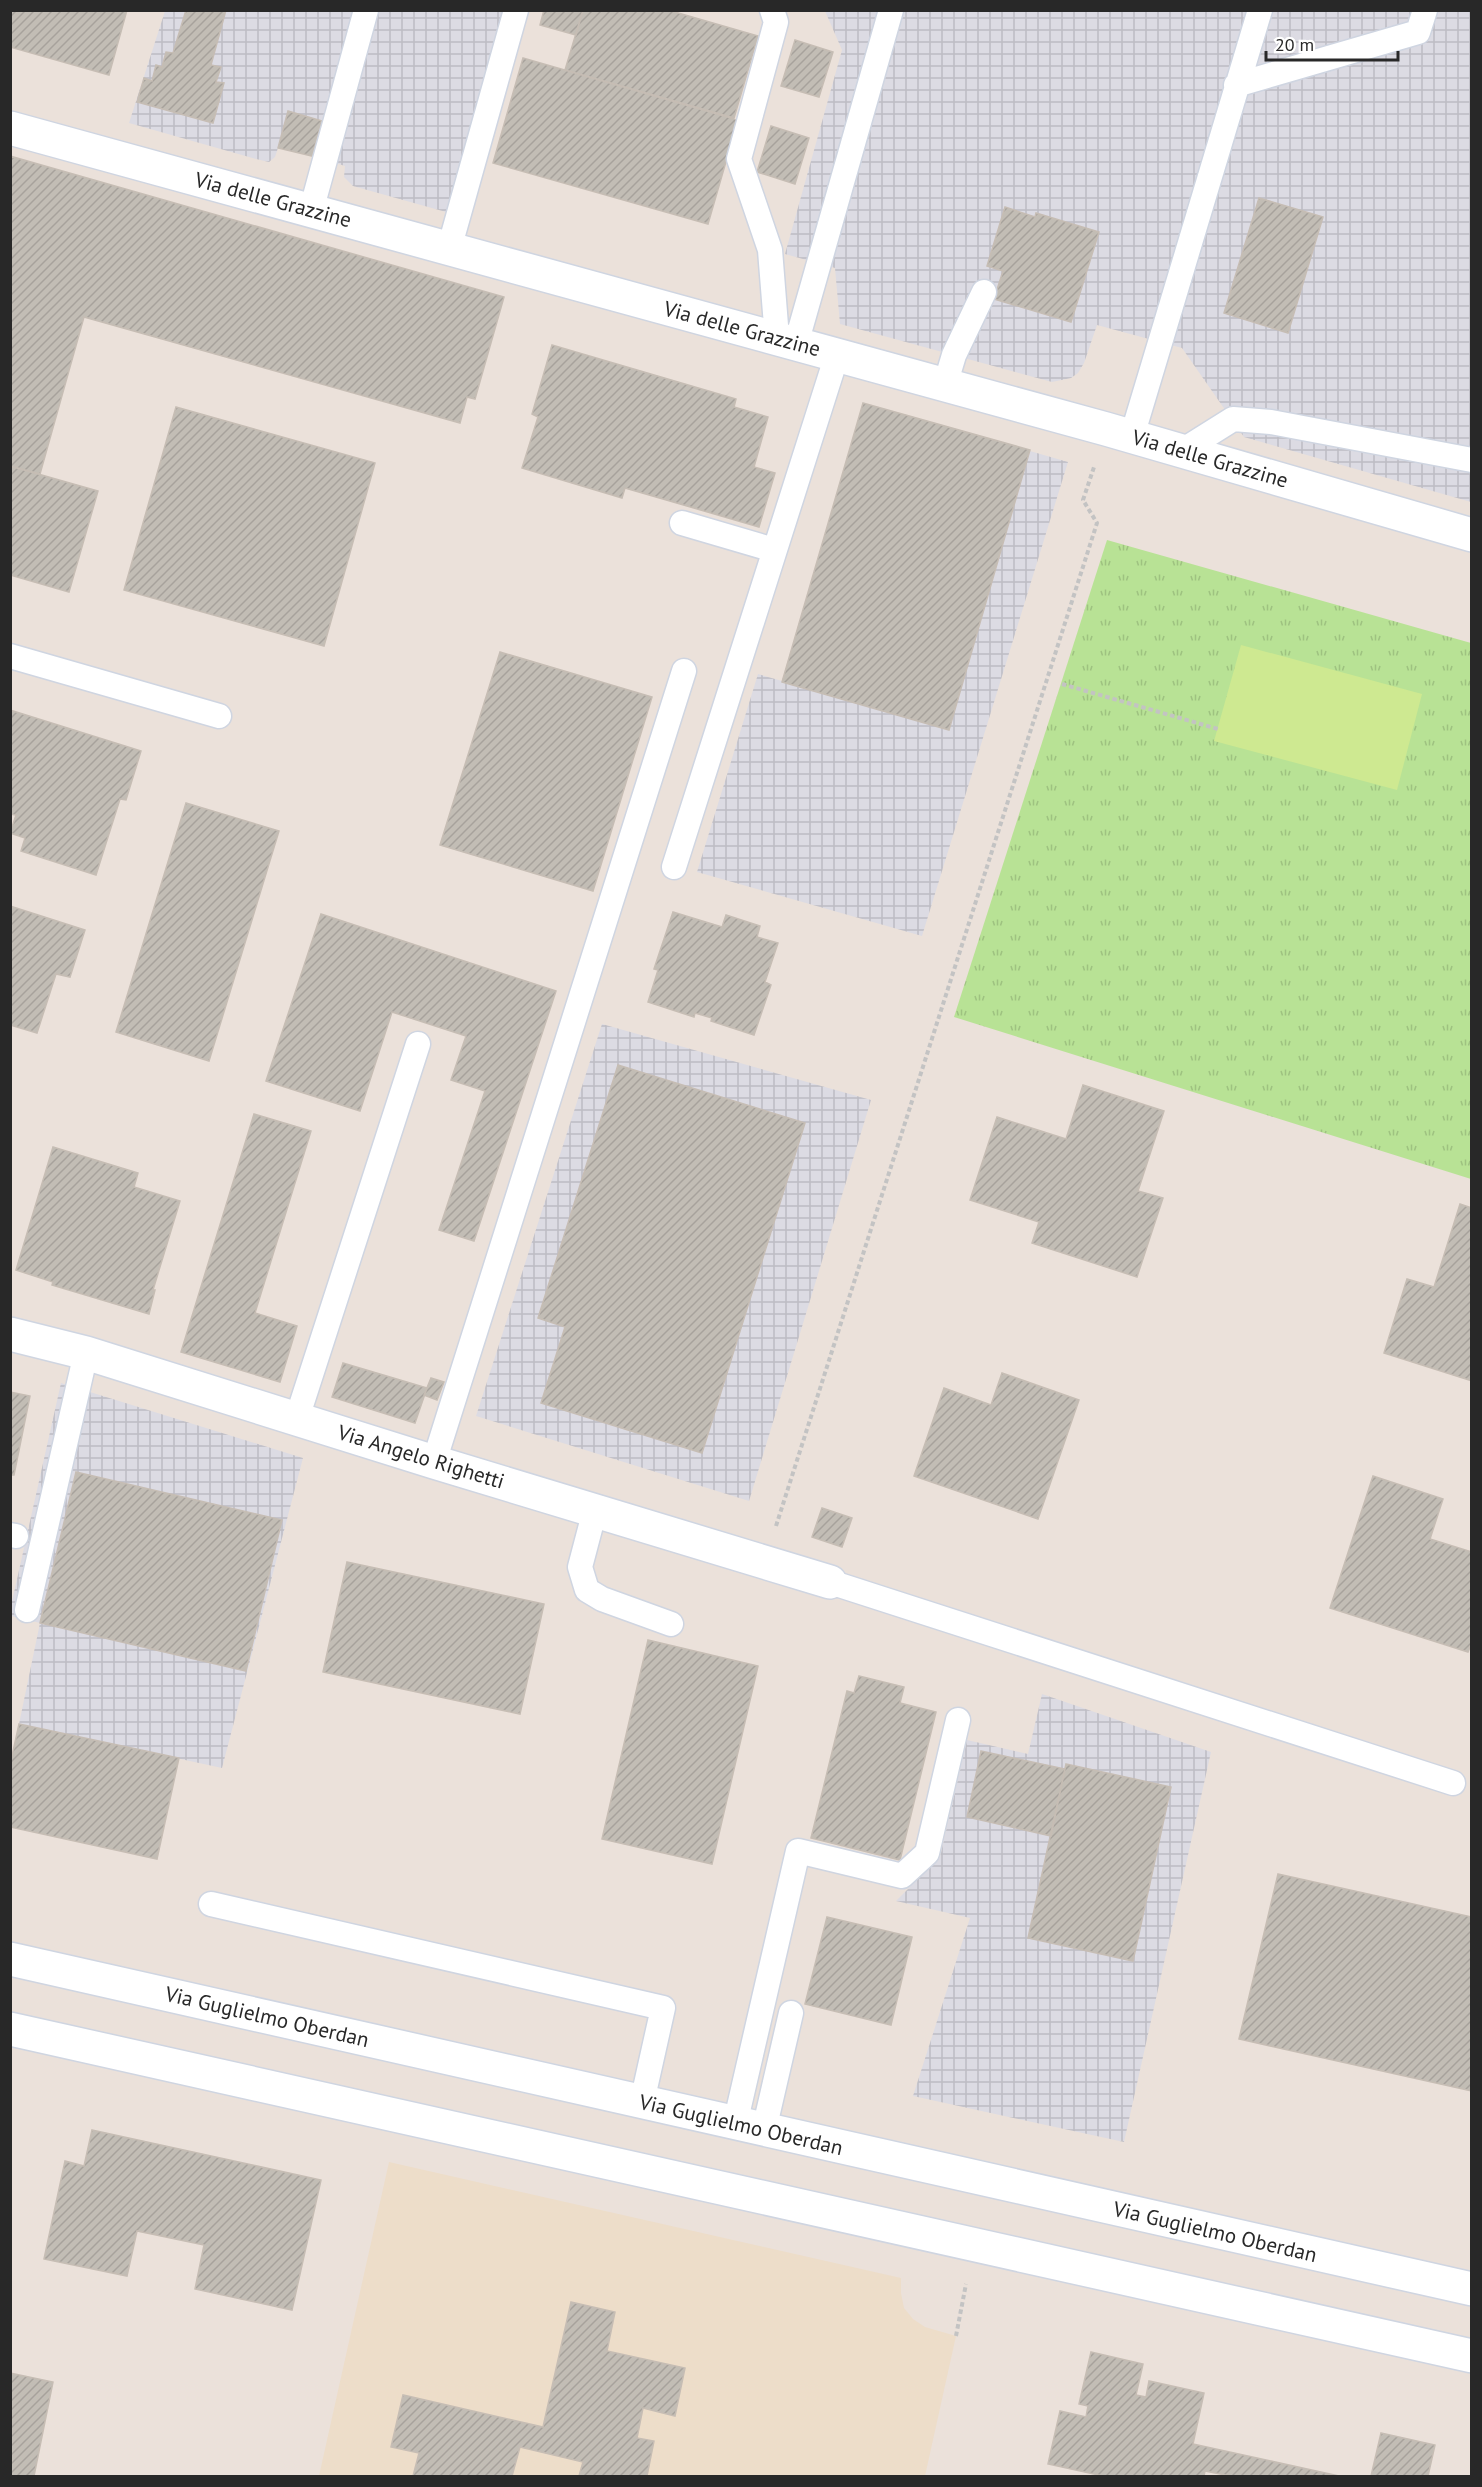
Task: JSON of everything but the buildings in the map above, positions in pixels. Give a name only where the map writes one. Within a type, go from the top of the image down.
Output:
[{"type":"main road","name":"Via delle Grazzine","points":[[10,128],[1119,433],[1472,535]]},
{"type":"main road","name":"Via Angelo Righetti","points":[[10,1334],[86,1353],[434,1462],[830,1582]]},
{"type":"main road","name":"Via Guglielmo Oberdan","points":[[10,1959],[1472,2289]]},
{"type":"main road","points":[[10,2029],[1472,2356]]},
{"type":"lane","points":[[311,211],[366,10]]},
{"type":"lane","points":[[449,249],[516,10]]},
{"type":"lane","points":[[772,10],[777,22],[739,159],[770,250],[787,341]]},
{"type":"lane","points":[[787,341],[891,10]]},
{"type":"lane","points":[[1119,433],[1260,10]]},
{"type":"lane","points":[[1236,85],[1418,32],[1425,10]]},
{"type":"lane","points":[[945,385],[954,355],[984,292]]},
{"type":"lane","points":[[674,867],[837,355]]},
{"type":"lane","points":[[1182,451],[1233,419],[1271,422],[1472,460]]},
{"type":"lane","points":[[682,523],[774,550]]},
{"type":"lane","points":[[10,656],[219,716]]},
{"type":"lane","points":[[434,1462],[684,671]]},
{"type":"lane","points":[[297,1418],[418,1044]]},
{"type":"lane","points":[[27,1610],[86,1353]]},
{"type":"lane","points":[[595,1510],[580,1567],[587,1590],[602,1599],[671,1623]]},
{"type":"lane","points":[[830,1582],[1452,1783]]},
{"type":"lane","points":[[750,2127],[798,1851],[902,1876],[927,1853],[958,1720]]},
{"type":"lane","points":[[211,1904],[663,2008],[642,2103]]},
{"type":"lane","points":[[750,2127],[791,2013]]},
{"type":"path","points":[[765,1561],[1097,523],[1083,500],[1119,433]]},
{"type":"path","points":[[1062,684],[1218,729]]},
{"type":"path","points":[[956,2336],[966,2284]]},
{"type":"shaded area","points":[[165,11],[504,11],[446,212],[353,186],[344,177],[345,166],[312,156],[278,148],[275,157],[269,162],[129,123]]},
{"type":"shaded area","points":[[825,11],[1471,11],[1471,502],[1244,437],[1182,348],[1097,325],[1084,363],[1078,373],[1071,378],[1052,382],[840,324],[835,268],[785,254],[842,50]]},
{"type":"shaded area","points":[[863,403],[1068,462],[922,936],[697,872],[758,674],[782,681]]},
{"type":"shaded area","points":[[602,1024],[871,1100],[749,1501],[476,1416]]},
{"type":"shaded area","points":[[61,1383],[303,1458],[222,1768],[19,1724],[40,1623],[11,1616],[11,1606]]},
{"type":"shaded area","points":[[1042,1694],[1211,1752],[1124,2142],[913,2096],[970,1918],[896,1901],[940,1857],[967,1740],[1028,1754]]},
{"type":"shaded area","points":[[389,2162],[901,2278],[904,2308],[913,2319],[925,2327],[956,2336],[925,2476],[319,2476]]},
{"type":"green space","points":[[1107,540],[1471,643],[1471,1179],[954,1017]]},
{"type":"green space","points":[[1241,645],[1422,694],[1397,790],[1214,741]]}]
